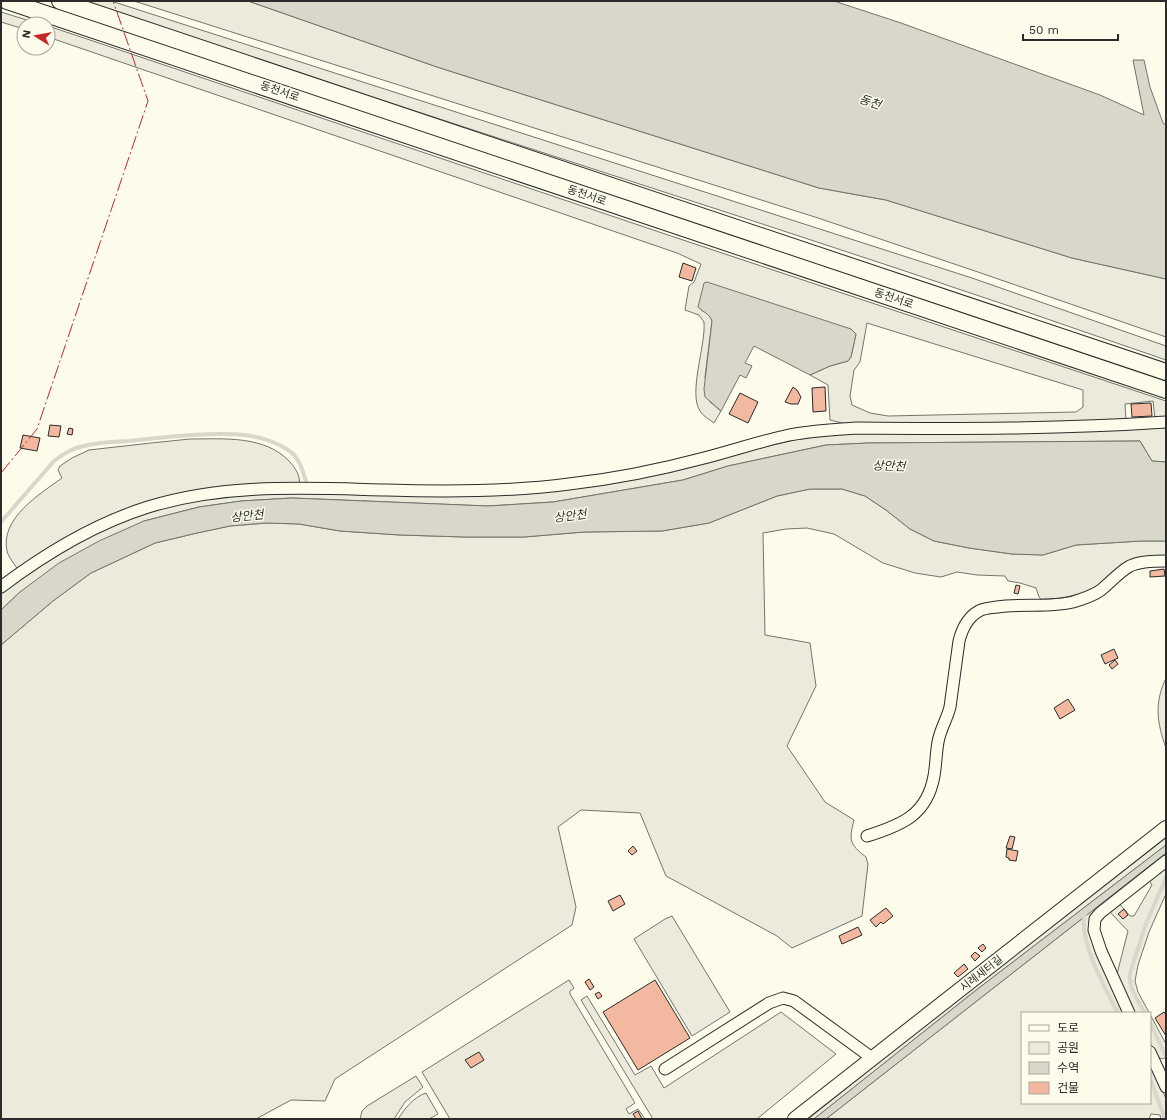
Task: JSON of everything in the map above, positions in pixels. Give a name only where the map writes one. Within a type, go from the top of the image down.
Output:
[{"type":"main road","name":"동천서로","points":[[7,1],[1166,390]]},
{"type":"main road","name":"동천서로","points":[[60,1],[1166,372]]},
{"type":"street","points":[[1,587],[48,554],[93,528],[149,507],[208,493],[276,487],[445,491],[516,490],[570,484],[638,473],[703,459],[788,435],[830,430],[856,428],[1022,428],[1166,422]]},
{"type":"street","points":[[867,836],[886,830],[912,817],[927,799],[935,775],[938,740],[942,725],[948,716],[950,707],[958,641],[964,627],[972,616],[979,611],[1004,606],[1029,604],[1052,605],[1072,602],[1092,595],[1124,569],[1132,565],[1166,561]]},
{"type":"street","name":"시례새터길","points":[[795,1119],[1166,828]]},
{"type":"street","points":[[1129,1012],[1101,951],[1093,925],[1096,917],[1100,913],[1166,861]]},
{"type":"street","points":[[665,1068],[769,1003],[783,998],[794,1001],[872,1058]]},
{"type":"street","points":[[1151,1054],[1166,1087]]},
{"type":"green space","points":[[84,1],[111,1],[972,278],[1166,346],[1166,360],[1031,313],[761,223],[219,47]]},
{"type":"green space","points":[[134,1],[248,1],[437,67],[819,188],[886,200],[1072,258],[1166,279],[1166,337],[818,218]]},
{"type":"green space","points":[[1,12],[16,17],[16,27],[1,22]]},
{"type":"green space","points":[[56,29],[1166,401],[1166,419],[1155,419],[1153,401],[1125,404],[1126,420],[1022,424],[846,424],[830,420],[828,385],[810,375],[830,366],[848,361],[851,357],[856,334],[851,329],[701,310],[708,314],[712,321],[705,377],[710,402],[721,411],[714,423],[701,413],[697,403],[696,393],[703,343],[704,322],[699,315],[685,310],[689,286],[694,282],[701,264],[677,253],[56,40]],"holes":[[[867,323],[1083,390],[1083,407],[1076,412],[888,416],[870,413],[852,405],[850,396],[854,370],[860,362]]]},
{"type":"green space","points":[[1166,424],[1166,462],[1152,461],[1140,441],[868,443],[826,445],[728,466],[683,480],[553,502],[488,506],[292,498],[241,501],[199,507],[144,521],[20,592],[1,610],[1,592],[45,559],[120,521],[188,500],[247,491],[488,494],[713,459],[794,440],[841,433]]},
{"type":"green space","points":[[190,439],[243,440],[269,447],[280,453],[296,469],[299,484],[175,496],[18,569],[9,557],[6,539],[16,518],[33,499],[62,478],[58,470],[60,466],[72,458],[89,450]]},
{"type":"green space","points":[[810,489],[842,489],[865,496],[910,529],[934,541],[969,548],[1012,554],[1043,555],[1076,545],[1166,541],[1166,557],[1148,557],[1088,592],[1053,600],[1042,600],[1039,597],[1036,588],[1008,581],[1005,576],[977,575],[957,572],[941,577],[915,573],[883,563],[834,534],[807,528],[786,529],[763,533],[765,635],[810,643],[816,686],[787,746],[825,802],[854,820],[851,832],[853,845],[866,857],[868,864],[862,916],[792,948],[777,936],[666,876],[640,813],[581,810],[558,827],[576,907],[572,925],[335,1079],[325,1101],[291,1100],[256,1119],[1,1119],[1,645],[53,601],[91,573],[155,543],[230,526],[267,523],[299,524],[340,531],[465,537],[524,537],[584,532],[662,531],[709,523],[777,496]]},
{"type":"green space","points":[[1166,678],[1166,748],[1159,721],[1158,705],[1162,687]]},
{"type":"green space","points":[[1166,837],[1166,845],[975,991],[814,1119],[808,1119],[972,988]]},
{"type":"green space","points":[[1166,853],[1166,858],[1091,915],[1089,923],[1124,1012],[1021,1012],[1021,1104],[1151,1104],[1151,1062],[1166,1099],[1166,1119],[1161,1119],[1160,1115],[1151,1114],[1149,1119],[826,1119]]},
{"type":"green space","points":[[1166,865],[1166,896],[1149,932],[1138,965],[1135,981],[1138,992],[1148,1012],[1133,1012],[1117,974],[1128,931],[1108,910],[1118,902],[1130,916],[1134,916],[1152,885],[1148,879]]},
{"type":"green space","points":[[672,916],[730,1012],[692,1036],[634,939]]},
{"type":"green space","points":[[569,980],[574,988],[570,991],[570,994],[635,1103],[626,1109],[629,1114],[638,1109],[645,1119],[450,1119],[422,1072]]},
{"type":"green space","points":[[587,996],[635,1075],[651,1066],[664,1088],[781,1012],[836,1054],[757,1119],[653,1119],[581,1000]]},
{"type":"green space","points":[[1151,1016],[1166,1044],[1166,1058],[1160,1058],[1155,1055],[1152,1049]]},
{"type":"green space","points":[[416,1076],[423,1087],[405,1102],[394,1119],[360,1119],[362,1111],[367,1106]]},
{"type":"green space","points":[[426,1093],[438,1114],[429,1119],[398,1119],[410,1103]]},
{"type":"water","name":"동천","points":[[248,1],[834,1],[901,23],[1100,95],[1144,115],[1133,60],[1144,60],[1150,87],[1163,123],[1166,125],[1166,279],[1072,258],[886,200],[819,188],[437,67]]},
{"type":"water","points":[[707,282],[851,329],[856,334],[851,357],[848,361],[830,366],[810,375],[754,346],[745,363],[752,366],[746,378],[740,375],[721,411],[705,397],[704,389],[712,321],[708,315],[698,307],[704,283]]},
{"type":"water","name":"상안천","points":[[1140,441],[1152,461],[1166,462],[1166,541],[1076,545],[1043,555],[1012,554],[969,548],[934,541],[910,529],[865,496],[842,489],[810,489],[777,496],[709,523],[662,531],[584,532],[524,537],[465,537],[340,531],[299,524],[267,523],[230,526],[155,543],[91,573],[53,601],[1,645],[1,610],[20,592],[59,563],[99,541],[144,521],[199,507],[241,501],[292,498],[488,506],[553,502],[683,480],[728,466],[826,445],[868,443]]},
{"type":"water","points":[[1166,845],[1166,853],[826,1119],[814,1119],[975,991]]},
{"type":"building","points":[[683,263],[696,268],[692,281],[679,277]]},
{"type":"building","points":[[793,387],[797,390],[801,397],[798,404],[785,402]]},
{"type":"building","points":[[825,387],[826,411],[813,412],[812,388]]},
{"type":"building","points":[[740,393],[758,402],[748,423],[729,414]]},
{"type":"building","points":[[1151,403],[1152,416],[1132,417],[1131,404]]},
{"type":"building","points":[[50,425],[61,426],[59,437],[48,436]]},
{"type":"building","points":[[69,428],[73,429],[72,435],[67,434]]},
{"type":"building","points":[[23,435],[40,438],[37,451],[20,448]]},
{"type":"building","points":[[1164,569],[1165,576],[1150,577],[1150,571]]},
{"type":"building","points":[[1016,585],[1020,586],[1018,594],[1014,593]]},
{"type":"building","points":[[1114,649],[1118,658],[1105,664],[1101,655]]},
{"type":"building","points":[[1115,660],[1118,664],[1112,669],[1109,665]]},
{"type":"building","points":[[1068,699],[1075,710],[1060,719],[1054,708]]},
{"type":"building","points":[[1010,836],[1015,837],[1012,849],[1006,848]]},
{"type":"building","points":[[633,846],[637,851],[632,855],[628,851]]},
{"type":"building","points":[[1007,849],[1018,851],[1016,861],[1009,860],[1009,858],[1006,857]]},
{"type":"building","points":[[620,895],[625,904],[613,911],[608,901]]},
{"type":"building","points":[[886,908],[893,916],[883,924],[881,922],[876,927],[870,920]]},
{"type":"building","points":[[1124,909],[1128,915],[1123,919],[1118,914]]},
{"type":"building","points":[[858,927],[862,935],[842,944],[839,936]]},
{"type":"building","points":[[983,944],[986,948],[982,952],[978,948]]},
{"type":"building","points":[[975,952],[980,956],[975,961],[971,956]]},
{"type":"building","points":[[964,964],[968,969],[958,977],[954,973]]},
{"type":"building","points":[[589,979],[594,987],[590,990],[585,982]]},
{"type":"building","points":[[655,980],[690,1038],[638,1070],[603,1012]]},
{"type":"building","points":[[599,992],[602,996],[598,999],[595,994]]},
{"type":"building","points":[[1164,1012],[1166,1015],[1166,1036],[1155,1018]]},
{"type":"building","points":[[479,1052],[484,1060],[471,1068],[465,1060]]},
{"type":"building","points":[[638,1111],[642,1119],[636,1119],[633,1114]]},
{"type":"waterway","points":[[1,522],[54,461],[64,454],[80,447],[106,442],[202,435],[231,434],[251,436],[273,442],[292,453],[300,464],[306,481]]},
{"type":"waterway","points":[[1144,1012],[1132,989],[1130,973],[1147,921],[1166,878]]},
{"type":"waterway","points":[[1085,913],[1085,936],[1089,950],[1100,978],[1117,1012]]},
{"type":"waterway","points":[[1151,1024],[1166,1057]]},
{"type":"waterway","points":[[1151,1081],[1165,1119]]},
{"type":"power","points":[[1,473],[37,429],[148,101],[113,1]]}]
